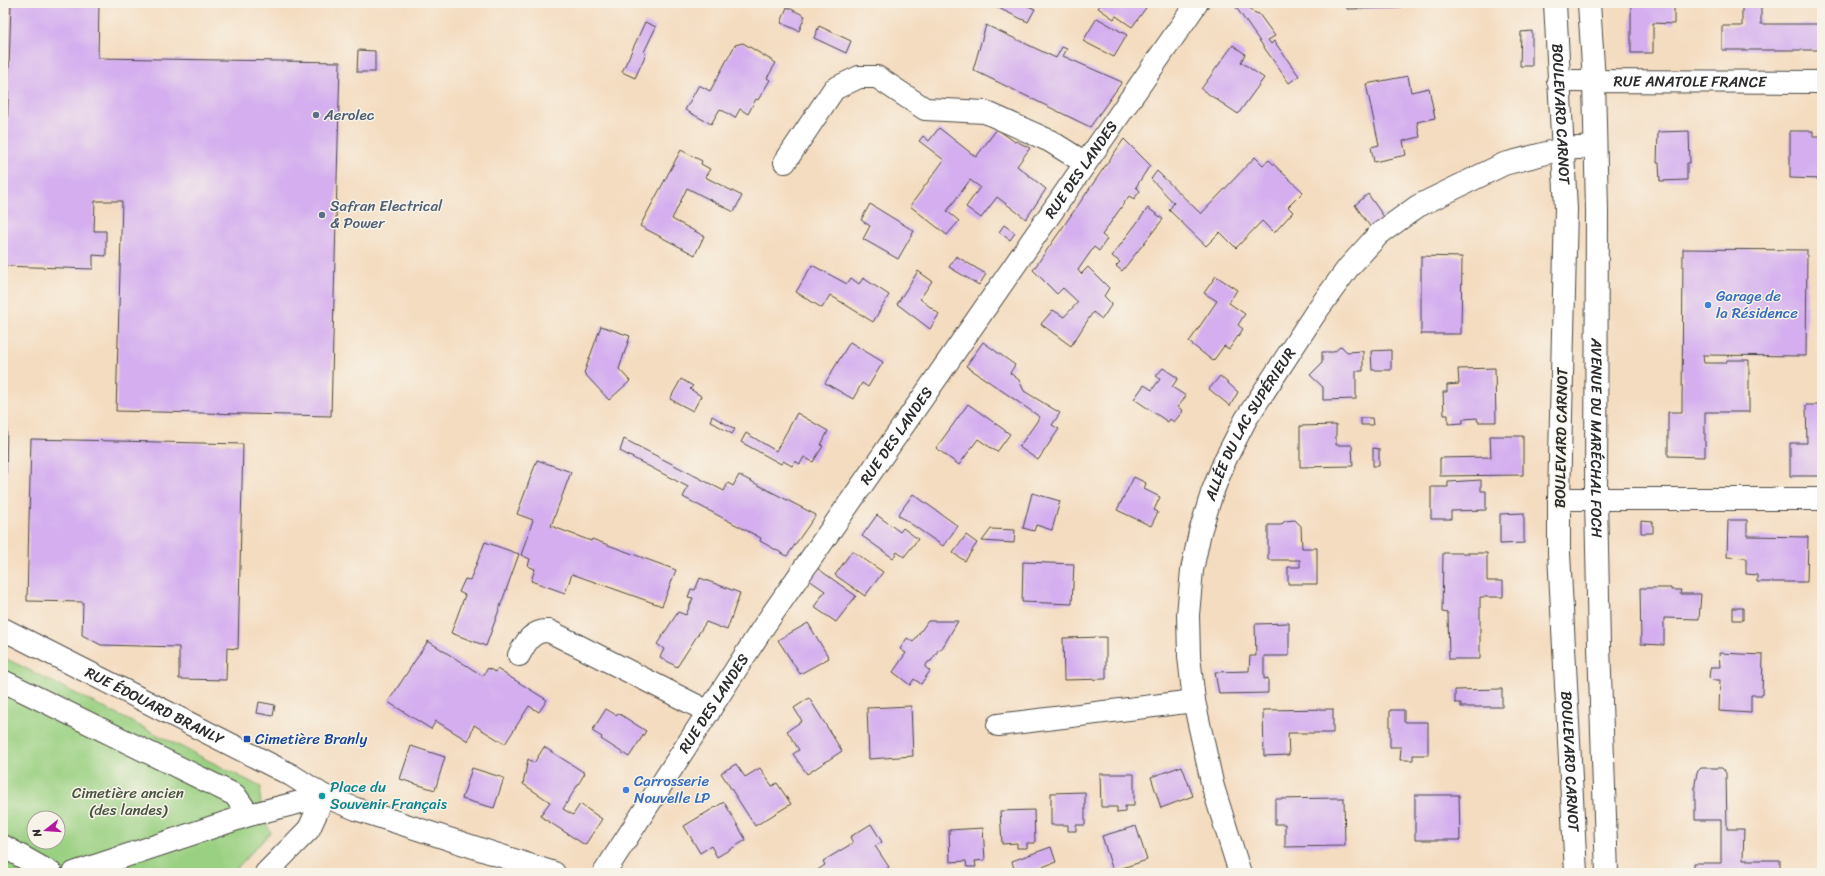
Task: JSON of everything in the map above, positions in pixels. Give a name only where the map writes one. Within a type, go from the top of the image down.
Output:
[{"type":"street","name":"RUE DES LANDES","points":[[604,873],[769,620],[1197,3]]},
{"type":"street","name":"BOULEVARD CARNOT","points":[[1555,3],[1566,209],[1559,499],[1560,576],[1576,873]]},
{"type":"street","name":"AVENUE DU MARÉCHAL FOCH","points":[[1589,3],[1594,81],[1597,210],[1596,498],[1599,646],[1607,873]]},
{"type":"street","points":[[785,162],[834,88],[859,77],[877,77],[925,109],[985,112],[1050,141],[1085,163]]},
{"type":"street","name":"RUE ANATOLE FRANCE","points":[[1558,81],[1822,82]]},
{"type":"street","name":"ALLÉE DU LAC SUPÉRIEUR","points":[[1240,873],[1213,787],[1194,701],[1189,656],[1188,615],[1192,570],[1200,532],[1212,492],[1225,460],[1246,419],[1316,312],[1348,268],[1378,234],[1418,206],[1504,164],[1562,149],[1595,147]]},
{"type":"street","points":[[1559,499],[1822,499]]},
{"type":"street","name":"RUE ÉDOUARD BRANLY","points":[[3,629],[291,775],[324,796],[356,809],[554,873]]},
{"type":"street","points":[[519,655],[530,637],[541,630],[549,631],[709,712]]},
{"type":"street","points":[[3,681],[235,795],[249,815]]},
{"type":"street","points":[[998,725],[1194,701]]},
{"type":"street","points":[[74,873],[249,815],[324,796]]},
{"type":"street","points":[[266,873],[309,829],[324,796]]},
{"type":"street","points":[[3,846],[51,873]]},
{"type":"green space","name":"Cimetière ancien (des landes)","points":[[3,657],[261,787],[260,799],[262,810],[265,821],[271,832],[232,873],[3,873]]},
{"type":"building","points":[[11,3],[99,3],[98,58],[340,62],[331,416],[116,411],[122,201],[95,201],[94,231],[106,231],[106,256],[93,255],[93,269],[3,266]]},
{"type":"building","points":[[992,3],[1021,3],[1035,9],[1028,22],[992,5]]},
{"type":"building","points":[[1102,3],[1145,3],[1148,5],[1132,27],[1116,16],[1114,19],[1098,8]]},
{"type":"building","points":[[1233,3],[1254,3],[1249,7],[1253,12],[1259,14],[1275,36],[1268,40],[1271,44],[1274,41],[1299,76],[1289,83]]},
{"type":"building","points":[[1347,3],[1400,3],[1400,8],[1347,9]]},
{"type":"building","points":[[1631,3],[1674,5],[1674,24],[1653,23],[1653,53],[1631,53]]},
{"type":"building","points":[[1742,3],[1761,3],[1761,24],[1822,24],[1822,50],[1722,50],[1722,26],[1742,26]]},
{"type":"building","points":[[787,7],[805,16],[799,31],[781,23]]},
{"type":"building","points":[[1097,18],[1127,35],[1114,57],[1083,41]]},
{"type":"building","points":[[645,22],[656,27],[644,52],[646,54],[635,78],[622,72]]},
{"type":"building","points":[[986,25],[1056,58],[1062,47],[1067,49],[1063,56],[1122,82],[1090,127],[973,70]]},
{"type":"building","points":[[819,26],[851,41],[846,53],[814,38]]},
{"type":"building","points":[[1532,31],[1532,66],[1520,66],[1521,32]]},
{"type":"building","points":[[743,43],[776,63],[767,78],[770,80],[758,100],[756,99],[748,114],[740,109],[735,118],[720,109],[711,124],[685,110],[699,85],[710,91],[735,45]]},
{"type":"building","points":[[1233,45],[1245,54],[1241,62],[1264,78],[1238,114],[1201,89]]},
{"type":"building","points":[[358,50],[375,51],[375,72],[357,72]]},
{"type":"building","points":[[1408,76],[1411,92],[1429,88],[1435,118],[1417,122],[1420,137],[1403,141],[1406,155],[1374,162],[1371,147],[1379,145],[1366,84]]},
{"type":"building","points":[[939,128],[976,157],[997,129],[1015,142],[1016,141],[1030,148],[1017,166],[1046,189],[1026,219],[997,197],[981,218],[966,207],[980,187],[970,180],[947,211],[959,221],[947,235],[910,206],[944,160],[919,141],[923,136],[929,141]]},
{"type":"building","points":[[1689,131],[1690,163],[1687,163],[1687,180],[1660,181],[1659,163],[1657,163],[1658,132]]},
{"type":"building","points":[[1790,131],[1813,131],[1813,137],[1822,137],[1822,179],[1790,178]]},
{"type":"building","points":[[1124,139],[1150,165],[1136,187],[1140,191],[1134,199],[1129,196],[1102,235],[1107,239],[1099,251],[1094,247],[1078,270],[1081,274],[1088,267],[1109,288],[1104,296],[1112,304],[1102,319],[1093,312],[1071,346],[1041,324],[1053,310],[1064,317],[1078,302],[1063,288],[1057,294],[1033,270]]},
{"type":"building","points":[[681,150],[702,161],[701,164],[710,169],[705,177],[742,196],[734,212],[687,188],[672,219],[704,236],[695,255],[640,226]]},
{"type":"building","points":[[1255,157],[1263,165],[1269,160],[1303,192],[1288,207],[1293,212],[1274,233],[1262,221],[1236,248],[1220,232],[1206,246],[1169,210],[1174,203],[1151,179],[1157,171],[1201,214]]},
{"type":"building","points":[[1368,194],[1384,217],[1371,228],[1355,205]]},
{"type":"building","points":[[870,204],[914,231],[898,259],[863,239],[870,226],[861,220]]},
{"type":"building","points":[[1148,208],[1163,219],[1122,271],[1116,266],[1120,262],[1112,256]]},
{"type":"building","points":[[1004,225],[1015,233],[1010,240],[999,232]]},
{"type":"building","points":[[1683,249],[1807,250],[1806,356],[1703,355],[1704,363],[1726,363],[1727,360],[1749,360],[1749,412],[1705,412],[1705,457],[1668,456],[1668,412],[1682,412]]},
{"type":"building","points":[[956,256],[986,274],[979,285],[949,267]]},
{"type":"building","points":[[1421,256],[1462,257],[1461,334],[1421,334]]},
{"type":"building","points":[[812,265],[847,284],[851,278],[859,284],[863,278],[889,295],[873,322],[830,295],[822,308],[796,292]]},
{"type":"building","points":[[918,271],[932,281],[920,299],[939,314],[930,329],[897,304]]},
{"type":"building","points":[[1216,276],[1237,290],[1229,303],[1245,314],[1238,325],[1243,329],[1229,349],[1224,346],[1213,361],[1189,342],[1217,301],[1204,293]]},
{"type":"building","points":[[601,326],[630,336],[619,369],[630,381],[609,400],[584,373]]},
{"type":"building","points":[[850,342],[883,362],[868,387],[862,383],[853,399],[825,383]]},
{"type":"building","points":[[983,342],[1015,365],[1010,373],[1019,380],[1024,391],[1060,413],[1052,425],[1059,429],[1038,460],[1019,447],[1040,417],[966,366]]},
{"type":"building","points":[[1341,346],[1347,352],[1363,351],[1363,371],[1356,371],[1356,399],[1323,400],[1323,387],[1310,375],[1322,363],[1322,352],[1334,352]]},
{"type":"building","points":[[1391,350],[1391,370],[1372,370],[1371,351]]},
{"type":"building","points":[[1163,368],[1178,378],[1172,387],[1186,396],[1178,407],[1183,411],[1174,422],[1170,419],[1168,422],[1134,399],[1144,385],[1152,390],[1160,379],[1156,376]]},
{"type":"building","points":[[1495,368],[1496,422],[1478,422],[1477,418],[1463,419],[1463,423],[1448,424],[1448,415],[1444,415],[1443,392],[1447,392],[1447,385],[1459,384],[1458,369]]},
{"type":"building","points":[[1220,376],[1238,392],[1230,406],[1209,389]]},
{"type":"building","points":[[681,379],[693,386],[690,389],[701,396],[693,411],[670,399]]},
{"type":"building","points":[[968,404],[1010,434],[997,452],[978,439],[959,465],[936,448]]},
{"type":"building","points":[[1806,405],[1822,405],[1822,476],[1790,476],[1790,443],[1807,443]]},
{"type":"building","points":[[797,413],[828,431],[821,445],[823,446],[813,462],[804,457],[800,464],[795,461],[792,466],[783,461],[781,464],[741,442],[746,433],[776,451]]},
{"type":"building","points":[[712,416],[735,429],[732,434],[710,421]]},
{"type":"building","points":[[3,418],[7,418],[6,480],[3,480]]},
{"type":"building","points":[[1361,418],[1372,418],[1373,425],[1361,425]]},
{"type":"building","points":[[1336,425],[1336,445],[1352,445],[1353,466],[1300,467],[1300,426]]},
{"type":"building","points":[[1490,436],[1523,436],[1523,475],[1440,476],[1440,458],[1491,457]]},
{"type":"building","points":[[31,439],[243,444],[238,649],[227,648],[226,680],[179,679],[179,647],[101,645],[82,635],[83,602],[27,601]]},
{"type":"building","points":[[624,439],[724,491],[728,483],[733,486],[739,475],[816,515],[787,556],[760,541],[761,538],[683,497],[688,487],[620,451]]},
{"type":"building","points":[[1373,448],[1379,449],[1379,466],[1373,466]]},
{"type":"building","points":[[537,460],[571,472],[551,526],[591,541],[592,539],[676,570],[662,606],[572,574],[565,593],[531,581],[535,569],[528,566],[530,559],[521,555],[533,520],[517,514]]},
{"type":"building","points":[[1134,477],[1146,483],[1144,489],[1160,497],[1154,510],[1158,512],[1151,526],[1117,510]]},
{"type":"building","points":[[1481,480],[1481,491],[1486,491],[1486,510],[1451,511],[1451,519],[1431,519],[1431,487],[1448,487],[1448,482]]},
{"type":"building","points":[[1032,493],[1060,501],[1052,530],[1036,525],[1034,531],[1023,528]]},
{"type":"building","points":[[913,494],[958,526],[943,546],[898,515]]},
{"type":"building","points":[[1524,513],[1524,543],[1500,544],[1500,514]]},
{"type":"building","points":[[877,515],[900,532],[903,528],[918,539],[904,557],[897,552],[893,558],[862,536]]},
{"type":"building","points":[[1295,520],[1301,526],[1302,548],[1317,548],[1317,584],[1288,584],[1288,567],[1300,567],[1300,560],[1268,560],[1268,525],[1281,525],[1285,521]]},
{"type":"building","points":[[1728,520],[1747,520],[1747,536],[1808,537],[1807,582],[1757,582],[1757,575],[1746,574],[1746,558],[1727,557]]},
{"type":"building","points":[[1641,521],[1653,522],[1653,533],[1641,533]]},
{"type":"building","points":[[991,529],[1015,530],[1014,543],[982,541]]},
{"type":"building","points":[[966,535],[977,543],[965,561],[953,553]]},
{"type":"building","points":[[485,542],[519,554],[486,646],[451,633],[465,595],[459,592],[465,579],[470,580]]},
{"type":"building","points":[[852,551],[883,572],[865,596],[835,575]]},
{"type":"building","points":[[1443,553],[1487,553],[1487,581],[1503,581],[1503,597],[1480,597],[1480,659],[1449,659],[1448,613],[1442,612]]},
{"type":"building","points":[[1023,562],[1074,564],[1072,604],[1022,602]]},
{"type":"building","points":[[817,568],[856,596],[836,622],[814,607],[825,591],[809,580]]},
{"type":"building","points":[[700,578],[740,593],[727,630],[706,622],[677,667],[660,657],[664,649],[657,644],[678,612],[686,615],[693,598],[688,597],[691,589],[695,590]]},
{"type":"building","points":[[1640,588],[1671,588],[1671,590],[1681,590],[1680,594],[1701,594],[1699,619],[1664,618],[1664,645],[1641,644]]},
{"type":"building","points":[[1733,608],[1743,608],[1743,620],[1733,620]]},
{"type":"building","points":[[928,621],[958,621],[941,650],[939,649],[925,667],[930,671],[921,684],[914,679],[910,685],[893,672],[906,653],[900,649],[907,638],[913,642]]},
{"type":"building","points":[[808,623],[829,658],[800,674],[778,640]]},
{"type":"building","points":[[1289,623],[1289,656],[1264,656],[1264,679],[1268,678],[1268,693],[1219,694],[1215,672],[1249,671],[1250,656],[1256,656],[1255,624]]},
{"type":"building","points":[[1106,637],[1106,679],[1064,680],[1063,638]]},
{"type":"building","points":[[428,641],[483,676],[488,668],[495,672],[497,669],[547,700],[539,712],[529,706],[505,744],[474,725],[468,741],[436,721],[431,729],[388,702]]},
{"type":"building","points":[[1719,653],[1763,655],[1762,695],[1751,695],[1751,713],[1719,711],[1720,680],[1712,680],[1709,677],[1711,667],[1720,667]]},
{"type":"building","points":[[1502,689],[1502,707],[1461,707],[1461,703],[1455,703],[1455,690]]},
{"type":"building","points":[[809,698],[842,751],[807,774],[793,754],[799,750],[787,731],[802,721],[794,708]]},
{"type":"building","points":[[259,702],[275,705],[273,716],[257,713]]},
{"type":"building","points":[[911,706],[913,756],[869,759],[867,708]]},
{"type":"building","points":[[606,709],[616,715],[618,713],[646,731],[629,757],[601,739],[602,737],[592,731]]},
{"type":"building","points":[[1333,709],[1333,733],[1288,733],[1289,755],[1264,756],[1263,710]]},
{"type":"building","points":[[1390,710],[1404,710],[1404,722],[1428,722],[1428,755],[1413,755],[1413,760],[1400,760],[1401,747],[1390,747]]},
{"type":"building","points":[[411,746],[445,757],[435,790],[400,779]]},
{"type":"building","points":[[544,747],[585,773],[563,809],[573,815],[580,804],[602,819],[585,845],[540,816],[550,802],[523,784],[528,759],[534,763]]},
{"type":"building","points":[[736,764],[745,777],[760,768],[772,786],[777,783],[791,804],[755,826],[721,773]]},
{"type":"building","points":[[1182,766],[1193,796],[1161,808],[1151,777]]},
{"type":"building","points":[[472,768],[504,778],[494,808],[462,799]]},
{"type":"building","points":[[1701,768],[1722,768],[1726,773],[1727,829],[1744,829],[1743,860],[1780,860],[1780,873],[1694,873],[1694,863],[1721,863],[1721,820],[1695,820],[1695,784],[1697,772]]},
{"type":"building","points":[[1100,774],[1134,774],[1134,806],[1125,806],[1125,812],[1117,813],[1117,807],[1101,807]]},
{"type":"building","points":[[1085,792],[1085,825],[1076,825],[1076,831],[1068,831],[1068,825],[1051,825],[1051,793]]},
{"type":"building","points":[[1415,795],[1459,795],[1460,840],[1415,840]]},
{"type":"building","points":[[1344,798],[1345,846],[1285,847],[1285,824],[1275,824],[1275,799]]},
{"type":"building","points":[[724,802],[746,840],[717,857],[711,846],[700,853],[684,826]]},
{"type":"building","points":[[1034,810],[1035,843],[1027,843],[1027,848],[1017,848],[1017,843],[1002,844],[1000,811]]},
{"type":"building","points":[[871,824],[882,842],[875,846],[889,867],[880,873],[813,873],[825,865],[823,861],[853,843],[850,837]]},
{"type":"building","points":[[1136,826],[1147,860],[1113,871],[1102,836]]},
{"type":"building","points":[[983,828],[985,860],[975,861],[976,867],[967,867],[966,861],[950,862],[949,830]]},
{"type":"building","points":[[1051,847],[1056,862],[1025,873],[1015,873],[1012,861]]},
{"type":"place","name":"Aerolec","points":[[316,115]]},
{"type":"place","name":"Safran Electrical & Power","points":[[322,215]]},
{"type":"place","name":"Garage de la Résidence","points":[[1708,305]]},
{"type":"place","name":"Cimetière Branly","points":[[247,739]]},
{"type":"place","name":"Carrosserie Nouvelle LP","points":[[626,790]]},
{"type":"place","name":"Place du Souvenir Français","points":[[322,796]]}]
